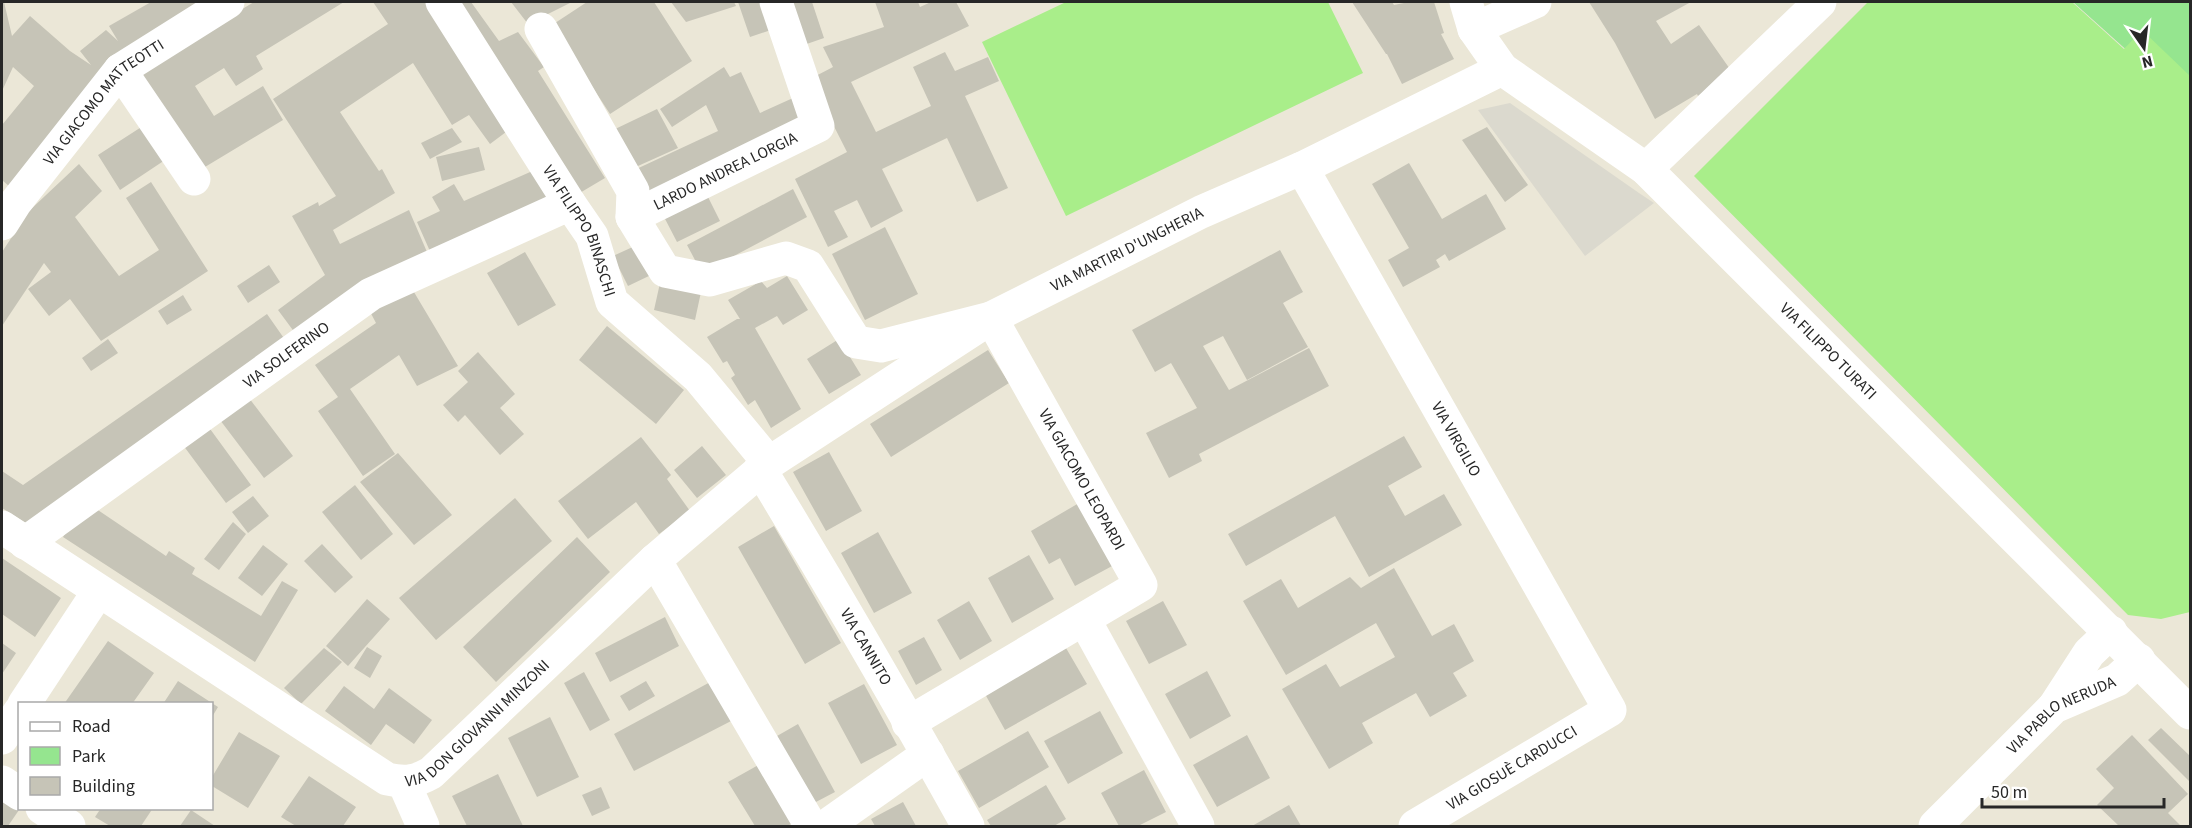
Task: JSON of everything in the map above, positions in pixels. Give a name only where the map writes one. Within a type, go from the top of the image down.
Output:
[{"type":"street","name":"VIA GIACOMO MATTEOTTI","points":[[6,206],[120,70],[228,2]]},
{"type":"street","name":"VIA FILIPPO BINASCHI","points":[[442,2],[592,236],[612,302],[698,377],[764,466]]},
{"type":"street","name":"LARDO ANDREA LORGIA","points":[[632,217],[818,126],[776,2]]},
{"type":"street","points":[[1470,16],[1535,2]]},
{"type":"street","points":[[1646,169],[1820,2]]},
{"type":"street","name":"VIA FILIPPO TURATI","points":[[1470,16],[1502,69],[1646,169],[2190,713]]},
{"type":"street","points":[[541,29],[633,191],[632,217],[665,271],[710,280],[786,258],[808,266],[856,342],[881,346],[991,318]]},
{"type":"street","name":"VIA MARTIRI D'UNGHERIA","points":[[764,466],[991,318],[1201,212],[1302,168],[1502,69]]},
{"type":"street","points":[[120,70],[194,179]]},
{"type":"street","name":"VIA VIRGILIO","points":[[1302,168],[1610,710]]},
{"type":"street","name":"VIA SOLFERINO","points":[[14,535],[371,294],[570,204]]},
{"type":"street","name":"VIA GIACOMO LEOPARDI","points":[[908,723],[1141,585],[991,318]]},
{"type":"street","name":"VIA DON GIOVANNI MINZONI","points":[[14,535],[387,779],[404,783],[418,780],[431,773],[655,560],[764,466]]},
{"type":"street","name":"VIA CANNITO","points":[[764,466],[968,826]]},
{"type":"street","points":[[655,560],[811,826]]},
{"type":"street","points":[[25,702],[98,592]]},
{"type":"street","points":[[1084,619],[1198,826]]},
{"type":"street","points":[[2054,707],[2088,653],[2111,632]]},
{"type":"street","name":"VIA PABLO NERUDA","points":[[1935,826],[2054,707],[2117,680],[2139,660]]},
{"type":"street","name":"VIA GIOSUÈ CARDUCCI","points":[[1415,826],[1610,710]]},
{"type":"street","points":[[2,738],[18,714]]},
{"type":"street","points":[[826,826],[928,754]]},
{"type":"street","points":[[2,782],[18,793]]},
{"type":"street","points":[[404,783],[423,826]]},
{"type":"street","points":[[45,810],[69,826]]},
{"type":"green space","points":[[1066,2],[1328,2],[1363,73],[1066,216],[982,42]]},
{"type":"green space","points":[[1868,2],[2072,2],[2124,49],[2142,30],[2190,76],[2190,612],[2161,619],[2128,615],[1694,176]]},
{"type":"green space","points":[[2073,2],[2190,2],[2190,107]]},
{"type":"shaded area","points":[[1510,103],[1654,203],[1585,256],[1478,110]]},
{"type":"building","points":[[2,2],[4,2],[12,36],[30,16],[70,51],[91,65],[80,51],[106,30],[118,41],[109,26],[151,2],[215,2],[10,187],[2,180],[2,125],[34,86],[13,67],[2,91]]},
{"type":"building","points":[[254,2],[344,2],[256,56],[263,69],[236,86],[224,68],[195,86],[214,116],[263,86],[283,120],[195,173],[134,74]]},
{"type":"building","points":[[373,2],[433,2],[514,126],[490,144],[469,115],[452,125],[413,63],[340,112],[379,171],[382,169],[395,193],[333,230],[340,244],[409,210],[430,259],[298,337],[278,310],[325,275],[292,216],[318,202],[319,206],[336,196],[273,99],[388,24]]},
{"type":"building","points":[[447,2],[471,2],[499,41],[518,32],[544,67],[538,71],[605,178],[573,197]]},
{"type":"building","points":[[511,2],[572,2],[528,24]]},
{"type":"building","points":[[587,2],[654,2],[692,61],[610,114],[552,25]]},
{"type":"building","points":[[671,2],[734,2],[736,6],[686,22]]},
{"type":"building","points":[[738,2],[765,2],[774,29],[750,37]]},
{"type":"building","points":[[783,2],[812,2],[824,38],[798,47]]},
{"type":"building","points":[[875,2],[918,2],[920,7],[931,2],[956,2],[969,26],[851,82],[876,132],[931,106],[913,67],[945,52],[955,71],[988,57],[999,81],[965,96],[1008,188],[977,202],[947,138],[882,169],[903,211],[871,228],[857,200],[834,211],[848,237],[828,247],[795,179],[847,152],[810,79],[833,67],[823,47],[884,27]]},
{"type":"building","points":[[1352,2],[1392,2],[1394,5],[1409,2],[1434,2],[1444,33],[1441,34],[1454,59],[1402,84],[1387,54]]},
{"type":"building","points":[[1589,2],[1691,2],[1656,21],[1671,44],[1699,25],[1732,72],[1698,96],[1697,94],[1655,119],[1615,43]]},
{"type":"building","points":[[724,67],[730,77],[741,72],[760,113],[793,98],[805,124],[641,196],[630,172],[718,131],[706,105],[672,127],[660,109]]},
{"type":"building","points":[[657,109],[678,148],[629,170],[611,131]]},
{"type":"building","points":[[146,124],[168,158],[120,190],[98,155]]},
{"type":"building","points":[[1487,127],[1528,185],[1505,202],[1462,140]]},
{"type":"building","points":[[452,128],[462,142],[430,159],[421,143]]},
{"type":"building","points":[[479,147],[485,170],[442,181],[436,157]]},
{"type":"building","points":[[1409,163],[1442,219],[1486,194],[1506,229],[1449,261],[1445,254],[1436,260],[1440,267],[1403,287],[1388,260],[1409,248],[1372,184]]},
{"type":"building","points":[[79,164],[102,191],[75,217],[119,276],[159,250],[126,198],[151,182],[208,271],[101,341],[70,299],[49,316],[28,289],[51,272],[44,263],[2,326],[2,252],[29,211]]},
{"type":"building","points":[[537,169],[553,205],[433,258],[417,222],[440,211],[432,197],[454,184],[464,201]]},
{"type":"building","points":[[793,189],[807,217],[702,273],[687,245]]},
{"type":"building","points":[[706,193],[720,221],[677,242],[663,215]]},
{"type":"building","points":[[885,227],[918,294],[865,320],[832,254]]},
{"type":"building","points":[[637,245],[651,275],[628,286],[613,256]]},
{"type":"building","points":[[1280,250],[1303,292],[1283,303],[1308,347],[1247,380],[1223,336],[1203,346],[1229,390],[1309,348],[1329,386],[1199,454],[1202,461],[1169,478],[1146,433],[1197,408],[1171,363],[1155,372],[1132,330]]},
{"type":"building","points":[[525,252],[556,305],[518,326],[487,273]]},
{"type":"building","points":[[269,265],[280,282],[248,303],[237,286]]},
{"type":"building","points":[[787,276],[808,310],[783,325],[777,316],[755,328],[801,409],[771,428],[755,400],[748,405],[731,378],[735,375],[727,361],[723,363],[707,337],[740,319],[728,300],[761,281],[767,288]]},
{"type":"building","points":[[408,282],[458,366],[417,386],[399,355],[350,389],[395,454],[363,476],[318,411],[338,397],[315,365],[376,323],[366,304]]},
{"type":"building","points":[[660,283],[701,292],[695,320],[654,310]]},
{"type":"building","points":[[183,295],[192,310],[167,325],[158,311]]},
{"type":"building","points":[[267,314],[288,344],[29,525],[2,508],[2,471],[23,485]]},
{"type":"building","points":[[607,326],[684,390],[656,424],[579,360]]},
{"type":"building","points":[[108,339],[118,353],[91,371],[82,358]]},
{"type":"building","points":[[839,339],[861,375],[829,394],[807,359]]},
{"type":"building","points":[[988,350],[1009,383],[891,457],[870,424]]},
{"type":"building","points":[[478,352],[515,394],[500,408],[524,434],[500,455],[465,415],[458,422],[443,405],[468,382],[458,371]]},
{"type":"building","points":[[246,394],[293,456],[264,478],[217,416]]},
{"type":"building","points":[[205,422],[251,485],[226,503],[180,441]]},
{"type":"building","points":[[1404,436],[1422,467],[1388,486],[1405,516],[1444,494],[1462,525],[1369,577],[1335,516],[1246,566],[1228,534]]},
{"type":"building","points":[[641,437],[671,475],[667,479],[690,511],[659,534],[636,502],[588,539],[558,501]]},
{"type":"building","points":[[702,446],[726,475],[697,498],[674,470]]},
{"type":"building","points":[[829,452],[862,511],[826,531],[793,472]]},
{"type":"building","points":[[398,453],[452,515],[414,545],[360,482]]},
{"type":"building","points":[[355,485],[393,534],[361,560],[322,512]]},
{"type":"building","points":[[253,496],[269,516],[248,533],[232,512]]},
{"type":"building","points":[[515,498],[552,541],[436,640],[399,598]]},
{"type":"building","points":[[86,502],[166,556],[169,551],[195,568],[192,574],[261,616],[282,581],[298,590],[255,662],[63,537]]},
{"type":"building","points":[[1079,503],[1114,565],[1075,586],[1060,558],[1049,564],[1031,531]]},
{"type":"building","points":[[233,522],[246,534],[219,570],[204,559]]},
{"type":"building","points":[[774,526],[841,643],[805,664],[738,547]]},
{"type":"building","points":[[878,532],[912,593],[874,613],[841,553]]},
{"type":"building","points":[[577,537],[610,572],[496,682],[463,647]]},
{"type":"building","points":[[322,544],[353,577],[335,593],[304,561]]},
{"type":"building","points":[[263,545],[288,564],[262,596],[238,578]]},
{"type":"building","points":[[1029,555],[1054,599],[1012,623],[988,578]]},
{"type":"building","points":[[2,558],[61,598],[35,637],[2,614]]},
{"type":"building","points":[[1394,568],[1432,636],[1454,624],[1474,661],[1453,673],[1467,696],[1430,717],[1416,693],[1362,723],[1373,743],[1329,769],[1282,689],[1326,664],[1340,687],[1395,657],[1376,623],[1286,675],[1243,601],[1281,579],[1298,608],[1350,577],[1361,588]]},
{"type":"building","points":[[367,599],[390,619],[348,666],[326,646]]},
{"type":"building","points":[[969,601],[992,641],[960,660],[937,620]]},
{"type":"building","points":[[1163,601],[1187,645],[1149,664],[1126,621]]},
{"type":"building","points":[[665,617],[679,646],[610,682],[595,653]]},
{"type":"building","points":[[924,637],[942,670],[916,685],[898,651]]},
{"type":"building","points":[[108,641],[154,673],[133,702],[65,702]]},
{"type":"building","points":[[2,643],[16,653],[2,674]]},
{"type":"building","points":[[367,647],[382,656],[370,678],[354,668]]},
{"type":"building","points":[[324,648],[342,662],[301,704],[284,688]]},
{"type":"building","points":[[1066,648],[1087,684],[1005,730],[985,694]]},
{"type":"building","points":[[1207,671],[1231,716],[1190,739],[1165,694]]},
{"type":"building","points":[[584,672],[610,720],[590,731],[564,683]]},
{"type":"building","points":[[714,680],[735,719],[634,771],[614,734]]},
{"type":"building","points":[[178,681],[210,702],[164,702]]},
{"type":"building","points":[[646,681],[655,696],[629,711],[620,696]]},
{"type":"building","points":[[864,684],[897,745],[861,764],[828,703]]},
{"type":"building","points":[[344,686],[374,709],[389,688],[432,720],[414,744],[386,724],[371,745],[325,711]]},
{"type":"building","points":[[213,704],[218,707],[213,715]]},
{"type":"building","points":[[1100,711],[1123,753],[1068,784],[1044,741]]},
{"type":"building","points":[[550,717],[579,777],[537,797],[508,738]]},
{"type":"building","points":[[798,724],[835,792],[814,803],[777,736]]},
{"type":"building","points":[[2161,728],[2190,756],[2190,782],[2148,740]]},
{"type":"building","points":[[1028,731],[1049,767],[979,808],[958,771]]},
{"type":"building","points":[[239,732],[280,756],[248,808],[213,787],[213,775]]},
{"type":"building","points":[[1247,735],[1270,778],[1217,807],[1193,765]]},
{"type":"building","points":[[2132,735],[2188,794],[2168,813],[2181,826],[2119,826],[2097,805],[2114,788],[2096,769]]},
{"type":"building","points":[[762,763],[797,821],[787,826],[755,826],[728,782]]},
{"type":"building","points":[[1144,770],[1166,812],[1138,826],[1119,826],[1101,793]]},
{"type":"building","points":[[498,774],[523,826],[467,826],[452,796]]},
{"type":"building","points":[[309,776],[356,807],[343,826],[296,826],[281,817]]},
{"type":"building","points":[[1046,785],[1066,819],[1054,826],[991,826],[987,820]]},
{"type":"building","points":[[601,787],[610,808],[592,816],[582,795]]},
{"type":"building","points":[[2,799],[19,810],[8,826],[2,826]]},
{"type":"building","points":[[903,802],[916,826],[875,826],[871,819]]},
{"type":"building","points":[[1289,805],[1301,826],[1252,826]]},
{"type":"building","points":[[100,810],[152,810],[141,826],[110,826],[95,817]]},
{"type":"building","points":[[191,810],[215,826],[180,826]]}]
